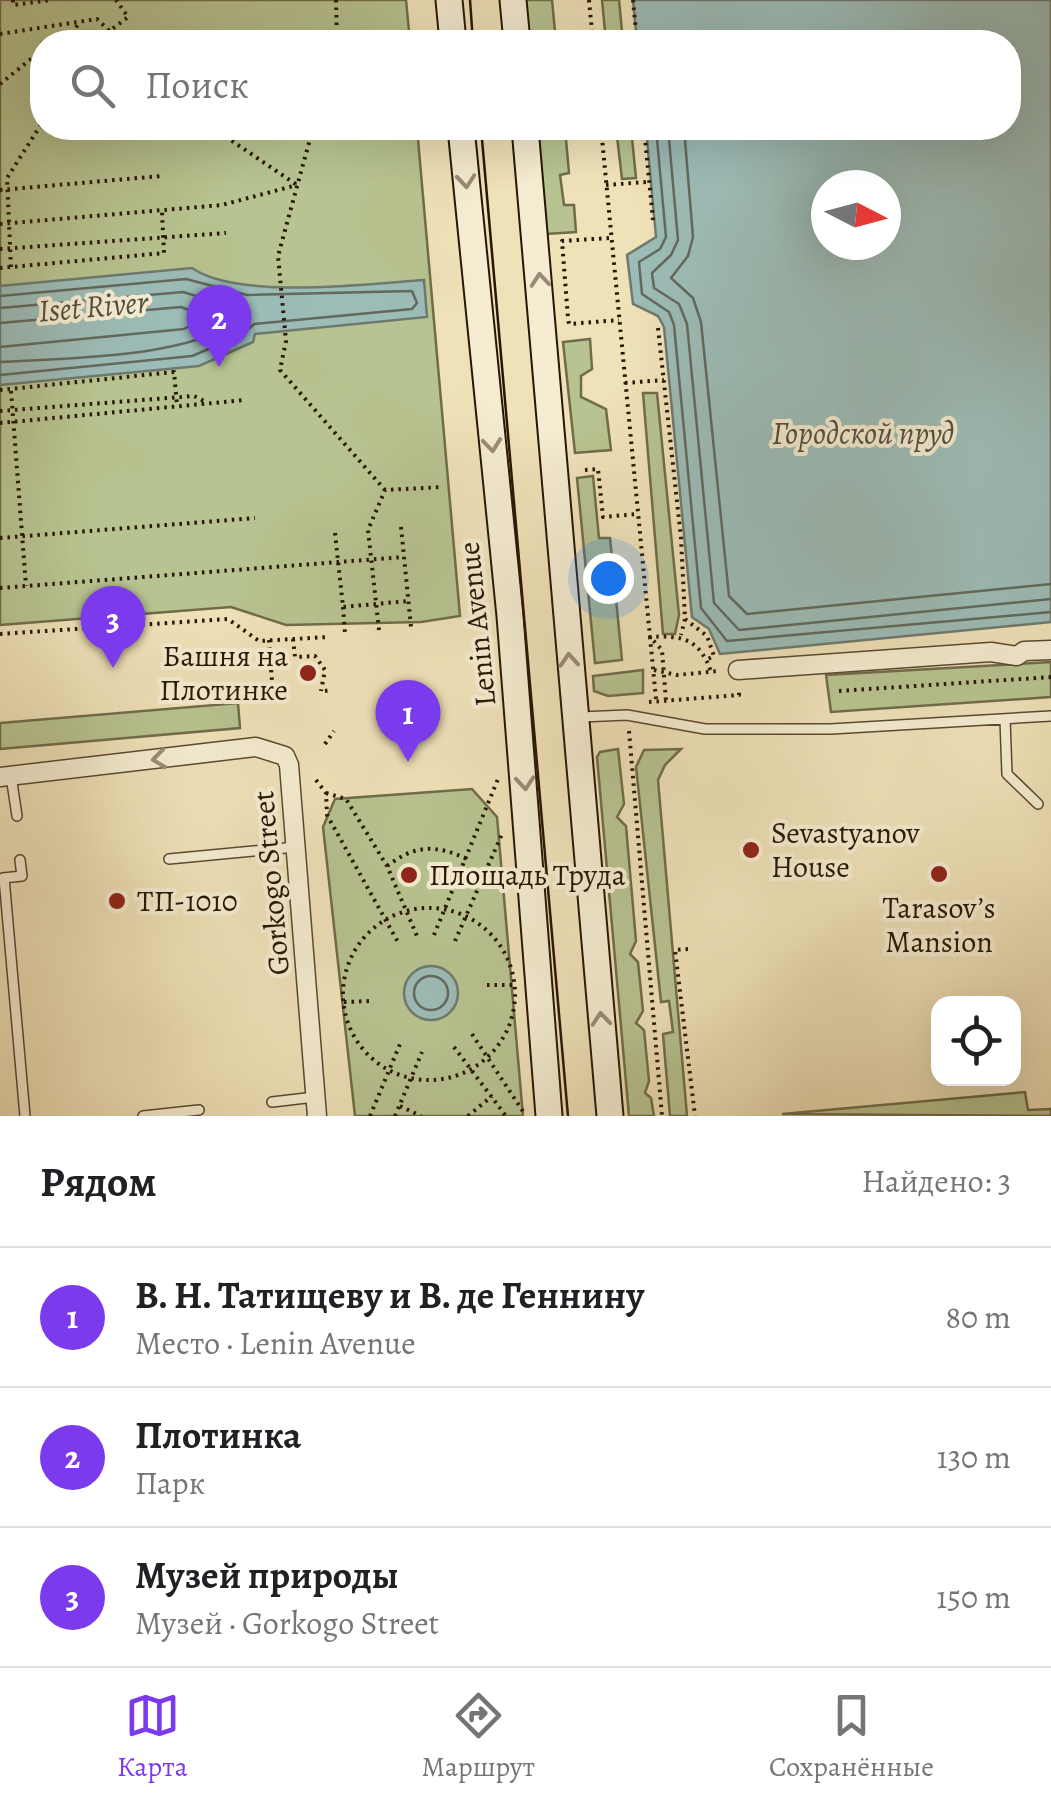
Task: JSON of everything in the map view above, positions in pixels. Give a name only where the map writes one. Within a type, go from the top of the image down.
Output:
[{"type":"main road","points":[[449,0],[452,30]]},
{"type":"main road","points":[[513,0],[516,30]]},
{"type":"main road","name":"Lenin Avenue","points":[[462,140],[512,635],[550,1116]]},
{"type":"main road","points":[[526,140],[610,1116]]},
{"type":"street","points":[[731,670],[991,652],[1017,656],[1024,651],[1051,650]]},
{"type":"street","name":"Gorkogo Street","points":[[6,777],[256,748],[278,752],[290,765],[317,1116]]},
{"type":"lane","points":[[574,718],[628,714],[704,729],[759,729],[1051,716]]},
{"type":"lane","points":[[1005,719],[1007,774],[1038,804]]},
{"type":"lane","points":[[6,777],[17,816]]},
{"type":"lane","points":[[170,859],[296,847]]},
{"type":"lane","points":[[20,860],[22,876],[2,878],[25,1116]]},
{"type":"lane","points":[[272,1102],[315,1096]]},
{"type":"lane","points":[[143,1116],[199,1110]]},
{"type":"path","points":[[13,0],[14,4],[52,0]]},
{"type":"path","points":[[336,0],[336,30]]},
{"type":"path","points":[[589,0],[592,30]]},
{"type":"path","points":[[633,0],[636,30]]},
{"type":"path","points":[[0,34],[97,20],[108,29],[128,17],[120,1]]},
{"type":"path","points":[[75,30],[79,22]]},
{"type":"path","points":[[0,84],[30,60]]},
{"type":"path","points":[[11,267],[7,178],[31,140]]},
{"type":"path","points":[[230,140],[297,185]]},
{"type":"path","points":[[310,140],[278,256],[286,340],[280,370],[385,490]]},
{"type":"path","points":[[602,140],[656,702]]},
{"type":"path","points":[[645,140],[653,220]]},
{"type":"path","points":[[0,170],[7,178]]},
{"type":"path","points":[[0,190],[161,176]]},
{"type":"path","points":[[606,185],[648,182]]},
{"type":"path","points":[[0,224],[222,205],[297,185]]},
{"type":"path","points":[[0,268],[164,253],[162,212]]},
{"type":"path","points":[[0,249],[226,233]]},
{"type":"path","points":[[611,238],[562,242],[568,318],[569,324],[619,320]]},
{"type":"path","points":[[658,328],[686,619],[681,635]]},
{"type":"path","points":[[0,390],[174,372],[177,406]]},
{"type":"path","points":[[624,383],[664,380]]},
{"type":"path","points":[[10,389],[26,586]]},
{"type":"path","points":[[0,410],[194,396],[208,403]]},
{"type":"path","points":[[0,423],[245,400]]},
{"type":"path","points":[[585,470],[598,469],[603,518],[637,514]]},
{"type":"path","points":[[385,490],[442,487]]},
{"type":"path","points":[[379,630],[369,524],[385,490]]},
{"type":"path","points":[[0,538],[255,518]]},
{"type":"path","points":[[400,527],[411,627]]},
{"type":"path","points":[[335,533],[345,634]]},
{"type":"path","points":[[0,588],[404,557]]},
{"type":"path","points":[[343,608],[408,601]]},
{"type":"path","points":[[0,634],[228,619],[259,641],[328,638]]},
{"type":"path","points":[[686,619],[707,636],[714,656],[707,659]]},
{"type":"path","points":[[650,638],[681,635],[707,659],[711,672]]},
{"type":"path","points":[[650,638],[662,650],[666,701]]},
{"type":"path","points":[[293,639],[294,657],[314,656],[325,670],[326,691]]},
{"type":"path","points":[[269,640],[273,694]]},
{"type":"path","points":[[654,670],[677,675],[731,670]]},
{"type":"path","points":[[839,690],[1051,677]]},
{"type":"path","points":[[642,703],[739,695]]},
{"type":"path","points":[[325,744],[334,732]]},
{"type":"path","points":[[631,749],[662,1116]]},
{"type":"path","points":[[434,935],[498,778]]},
{"type":"path","points":[[316,780],[326,794],[327,814],[398,944]]},
{"type":"path","points":[[326,794],[346,800],[387,866],[418,936]]},
{"type":"path","points":[[456,941],[504,829]]},
{"type":"path","points":[[387,866],[408,850],[441,847],[466,859]]},
{"type":"path","points":[[447,909],[468,917],[491,934],[507,957],[517,984],[514,1011],[504,1035],[488,1056],[472,1068],[444,1078],[413,1078],[391,1071],[368,1055],[352,1032],[344,1002],[352,956],[366,934],[386,919],[407,910],[447,909]]},
{"type":"path","points":[[688,950],[675,950],[695,1116]]},
{"type":"path","points":[[487,986],[517,984]]},
{"type":"path","points":[[344,1002],[372,1001]]},
{"type":"path","points":[[472,1034],[525,1116]]},
{"type":"path","points":[[370,1116],[400,1044]]},
{"type":"path","points":[[454,1046],[506,1116]]},
{"type":"path","points":[[395,1116],[422,1052]]},
{"type":"path","points":[[688,1077],[700,1076]]},
{"type":"path","points":[[468,1116],[492,1096]]},
{"type":"path","points":[[400,1106],[421,1116]]},
{"type":"green space","points":[[0,0],[406,0],[409,30],[30,30],[30,140],[418,140],[460,616],[421,622],[286,625],[231,607],[0,625]]},
{"type":"green space","points":[[524,0],[552,0],[555,30],[527,30]]},
{"type":"green space","points":[[602,0],[619,0],[622,30],[605,30]]},
{"type":"green space","points":[[537,140],[566,140],[569,173],[560,175],[564,205],[574,205],[576,232],[546,234]]},
{"type":"green space","points":[[617,140],[632,140],[636,178],[622,179]]},
{"type":"green space","points":[[590,339],[592,369],[581,376],[581,397],[606,409],[611,450],[575,453],[563,342]]},
{"type":"green space","points":[[643,393],[657,393],[679,615],[675,634],[663,634]]},
{"type":"green space","points":[[593,476],[599,538],[610,538],[622,660],[595,663],[577,478]]},
{"type":"green space","points":[[1051,662],[1051,697],[831,712],[826,675]]},
{"type":"green space","points":[[643,670],[643,693],[608,696],[594,691],[593,676]]},
{"type":"green space","points":[[238,703],[240,728],[0,749],[0,723]]},
{"type":"green space","points":[[618,749],[624,804],[617,817],[626,826],[636,941],[630,954],[638,962],[643,1011],[636,1023],[644,1030],[649,1081],[645,1093],[651,1098],[654,1116],[629,1116],[597,757],[600,752]]},
{"type":"green space","points":[[681,749],[665,765],[658,780],[687,1116],[670,1116],[663,1034],[673,1032],[669,1001],[661,1002],[636,767],[644,750]]},
{"type":"green space","points":[[472,789],[497,817],[523,1116],[355,1116],[323,827],[335,799]]},
{"type":"green space","points":[[1025,1092],[1028,1110],[1051,1109],[1051,1116],[782,1114]]},
{"type":"water","name":"Городской пруд","points":[[633,0],[1051,0],[1051,622],[720,654],[709,629],[692,617],[664,327],[658,316],[633,304],[627,255],[656,237],[647,140],[1021,140],[1021,30],[636,30]]},
{"type":"water","name":"Iset River","points":[[192,268],[213,278],[271,287],[424,280],[427,317],[255,334],[253,342],[199,366],[0,385],[0,286]]},
{"type":"water","points":[[431,966],[450,974],[458,993],[450,1012],[431,1020],[412,1012],[404,993],[412,974]]},
{"type":"tram line","points":[[470,0],[472,30]]},
{"type":"tram line","points":[[482,140],[568,1116]]},
{"type":"place","name":"Плотинка","points":[[219,367]]},
{"type":"place","name":"Музей природы","points":[[113,668]]},
{"type":"place","name":"Башня на Плотинке","points":[[308,673]]},
{"type":"place","name":"В. Н. Татищеву и В. де Геннину","points":[[408,762]]},
{"type":"place","name":"Sevastyanov House","points":[[751,850]]},
{"type":"place","name":"Tarasov’s Mansion","points":[[939,874]]},
{"type":"place","name":"Площадь Труда","points":[[409,875]]},
{"type":"place","name":"ТП-1010","points":[[117,901]]}]
